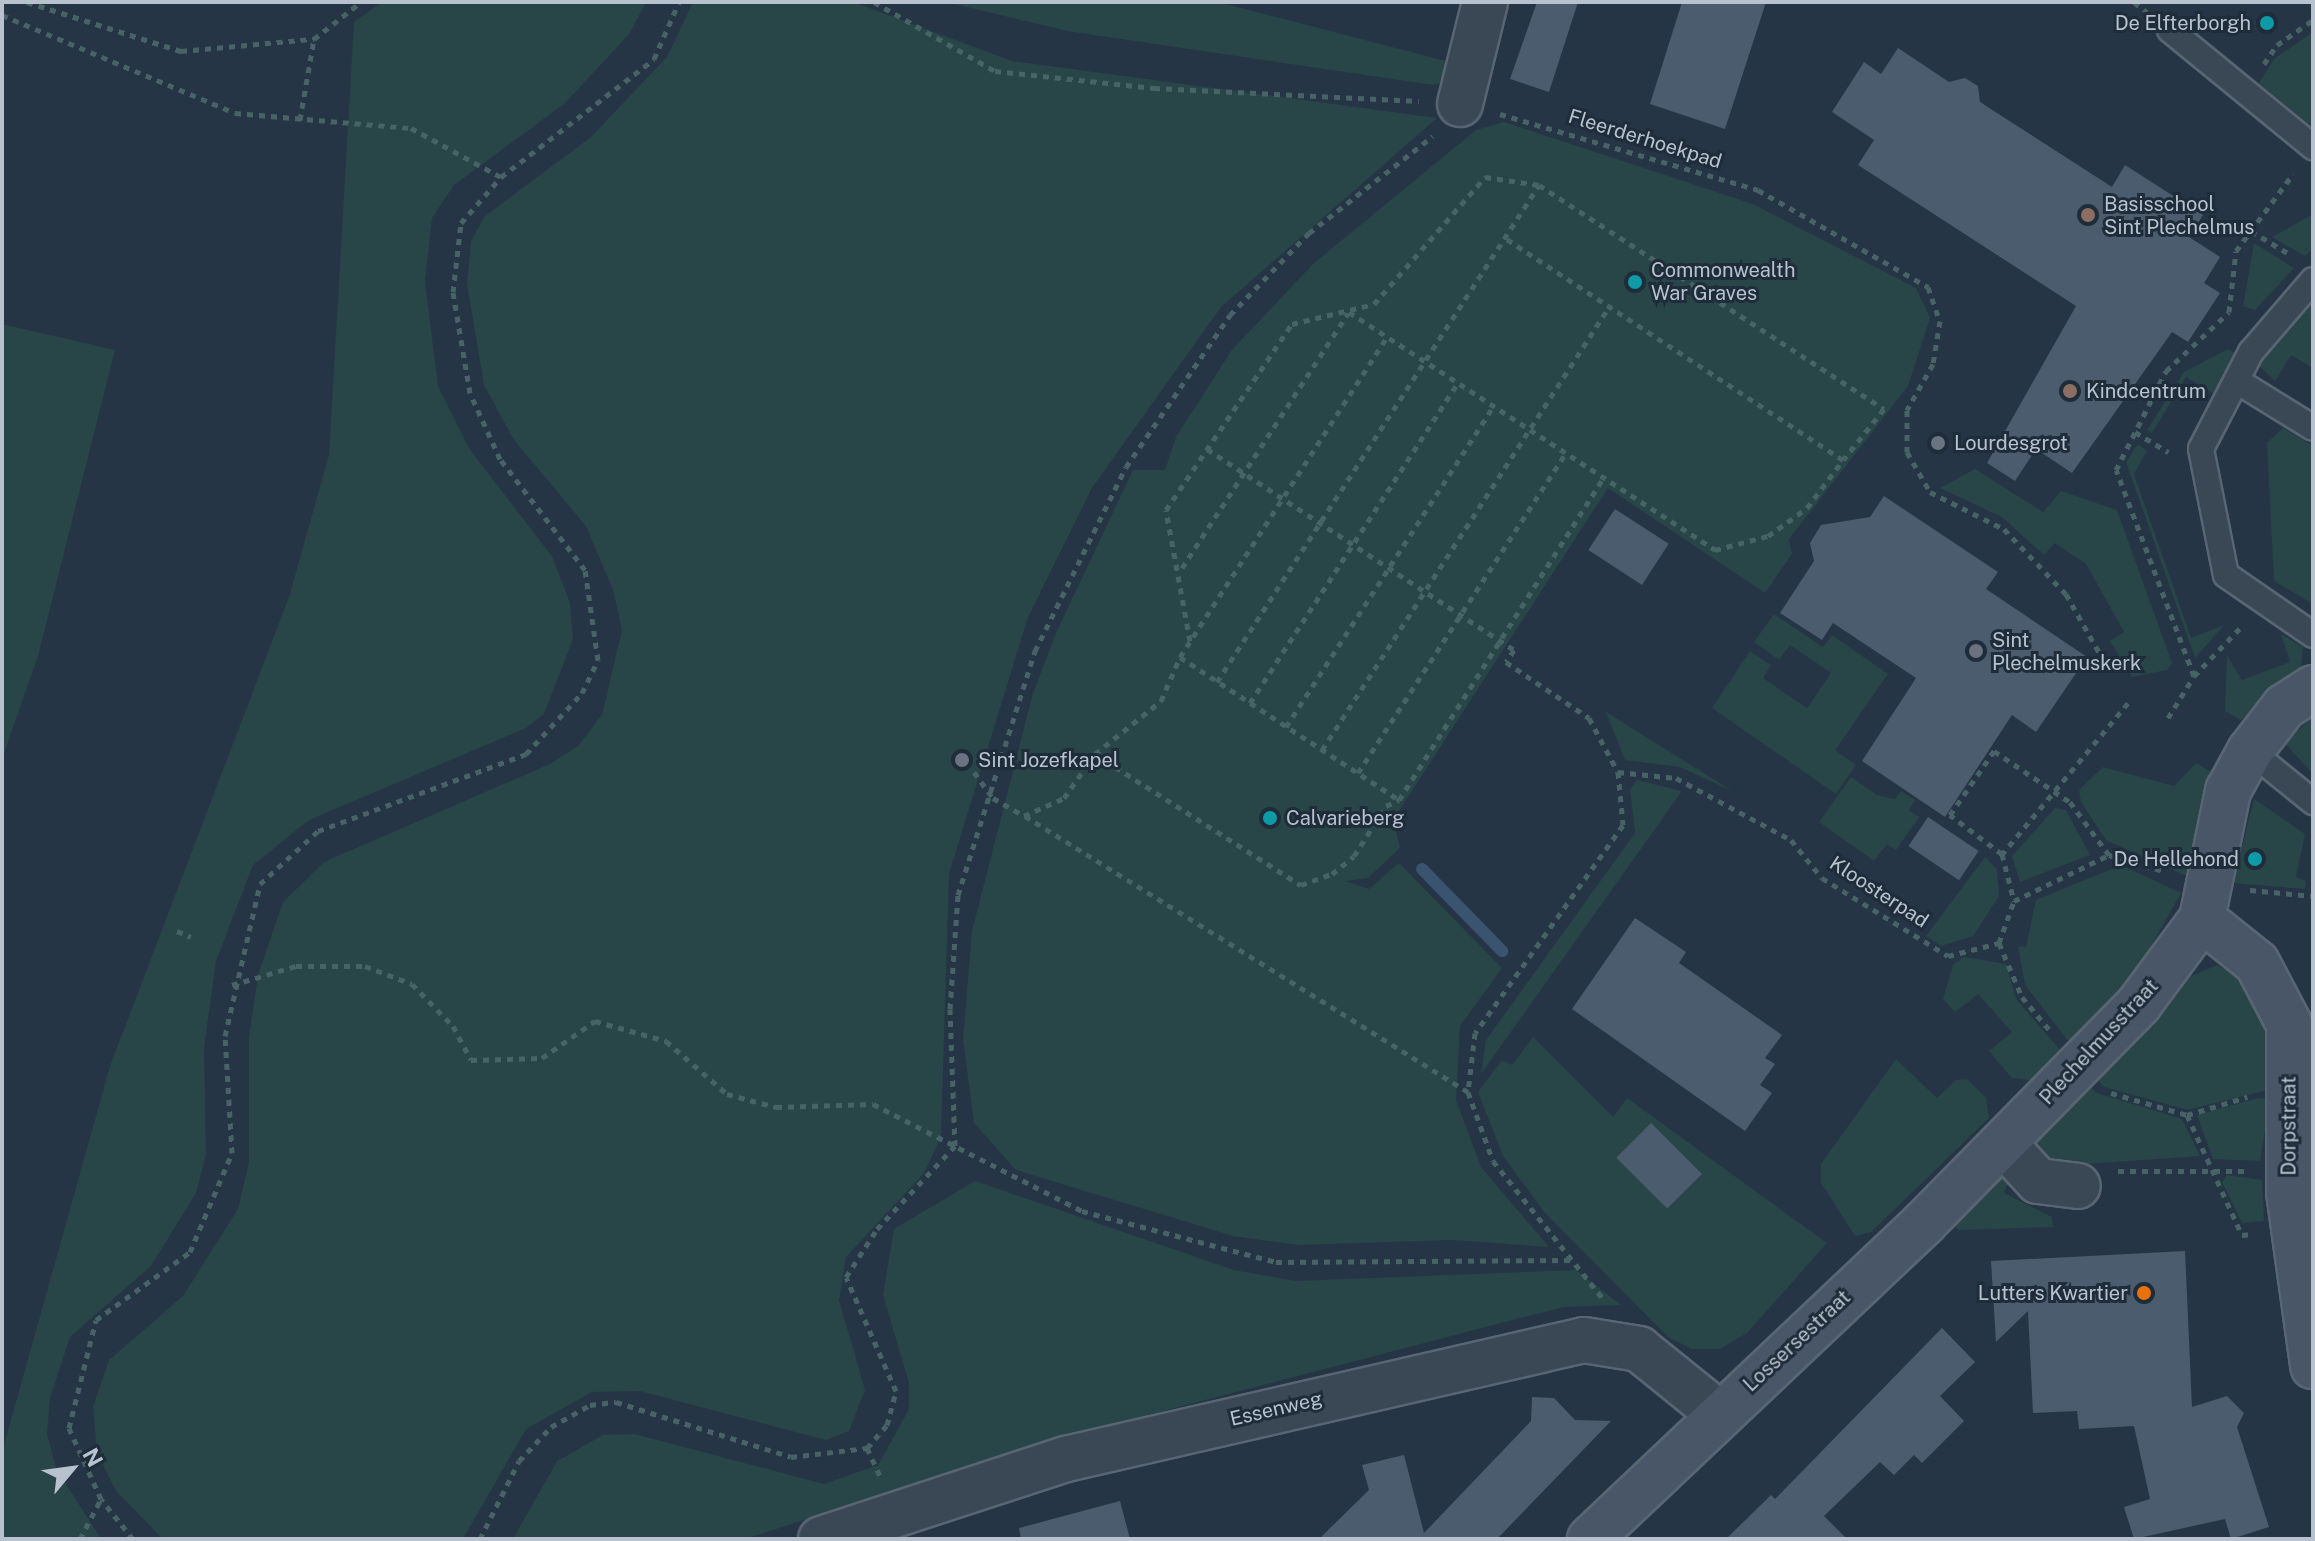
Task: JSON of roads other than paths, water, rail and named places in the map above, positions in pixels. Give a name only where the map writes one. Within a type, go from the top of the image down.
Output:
[{"type":"street","points":[[1460,104],[1485,2]]},
{"type":"street","name":"Plechelmusstraat","points":[[2004,1144],[2139,1004],[2206,903],[2228,791],[2250,751],[2284,707],[2313,688]]},
{"type":"street","name":"Dorpstraat","points":[[2206,903],[2257,963],[2289,1024],[2288,1093],[2313,1366]]},
{"type":"street","points":[[2004,1144],[2038,1181],[2078,1186]]},
{"type":"street","name":"Lossersestraat","points":[[1590,1539],[1718,1413],[2004,1144]]},
{"type":"street","name":"Essenweg","points":[[821,1539],[1066,1459],[1584,1340],[1639,1349],[1718,1413]]},
{"type":"lane","points":[[2170,30],[2313,147]]},
{"type":"lane","points":[[2307,271],[2251,352],[2201,449],[2226,575],[2313,635]]},
{"type":"lane","points":[[2237,381],[2313,428]]},
{"type":"lane","points":[[2250,751],[2313,802]]},
{"type":"waterway","points":[[1422,869],[1502,951]]},
{"type":"place","name":"De Elfterborgh","points":[[2267,23]]},
{"type":"place","name":"Basisschool Sint Plechelmus","points":[[2088,215]]},
{"type":"place","name":"Commonwealth War Graves","points":[[1635,282]]},
{"type":"place","name":"Kindcentrum","points":[[2070,391]]},
{"type":"place","name":"Lourdesgrot","points":[[1938,443]]},
{"type":"place","name":"Sint Plechelmuskerk","points":[[1976,651]]},
{"type":"place","name":"Sint Jozefkapel","points":[[962,760]]},
{"type":"place","name":"Calvarieberg","points":[[1270,818]]},
{"type":"place","name":"De Hellehond","points":[[2255,859]]},
{"type":"place","name":"Lutters Kwartier","points":[[2144,1293]]}]
